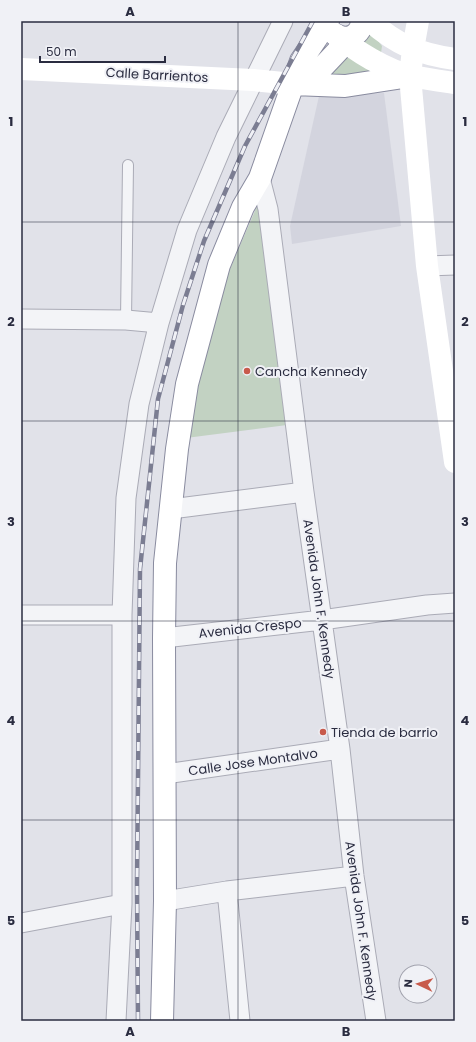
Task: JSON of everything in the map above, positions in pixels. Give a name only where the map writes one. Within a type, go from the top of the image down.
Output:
[{"type":"main road","points":[[418,21],[410,76],[428,266],[452,414],[455,462]]},
{"type":"main road","points":[[349,27],[386,66],[410,76],[455,83]]},
{"type":"main road","points":[[162,1021],[166,774],[164,638],[165,563],[177,449],[187,384],[219,265],[243,208],[260,178],[301,61],[349,27],[384,33],[413,49],[455,58]]},
{"type":"main road","name":"Calle Barrientos","points":[[21,69],[345,86],[410,76]]},
{"type":"street","points":[[116,1021],[122,904],[122,615],[126,498],[139,404],[159,323],[187,230],[226,137],[283,21]]},
{"type":"street","name":"Avenida John F. Kennedy","points":[[260,178],[268,209],[304,492],[340,749],[354,876],[376,1021]]},
{"type":"street","points":[[428,266],[455,265]]},
{"type":"street","points":[[21,319],[126,320],[159,323]]},
{"type":"street","points":[[171,510],[304,492]]},
{"type":"street","name":"Avenida Crespo","points":[[164,638],[322,620],[427,605],[455,603]]},
{"type":"street","points":[[21,615],[122,615]]},
{"type":"street","name":"Calle Jose Montalvo","points":[[166,774],[340,749]]},
{"type":"street","points":[[165,901],[227,891],[354,876]]},
{"type":"street","points":[[227,891],[240,1021]]},
{"type":"street","points":[[21,923],[122,904]]},
{"type":"lane","points":[[126,320],[128,165]]},
{"type":"shaded area","points":[[384,93],[401,226],[292,244],[290,226],[319,96]]},
{"type":"green space","points":[[366,25],[382,46],[381,53],[356,41]]},
{"type":"green space","points":[[343,52],[376,73],[323,76]]},
{"type":"green space","points":[[258,204],[287,425],[186,438],[203,352],[229,271]]},
{"type":"railway","points":[[138,1021],[137,884],[140,569],[158,399],[183,305],[204,241],[245,146],[313,21]]},
{"type":"place","name":"Cancha Kennedy","points":[[247,371]]},
{"type":"place","name":"Tienda de barrio","points":[[323,732]]}]
